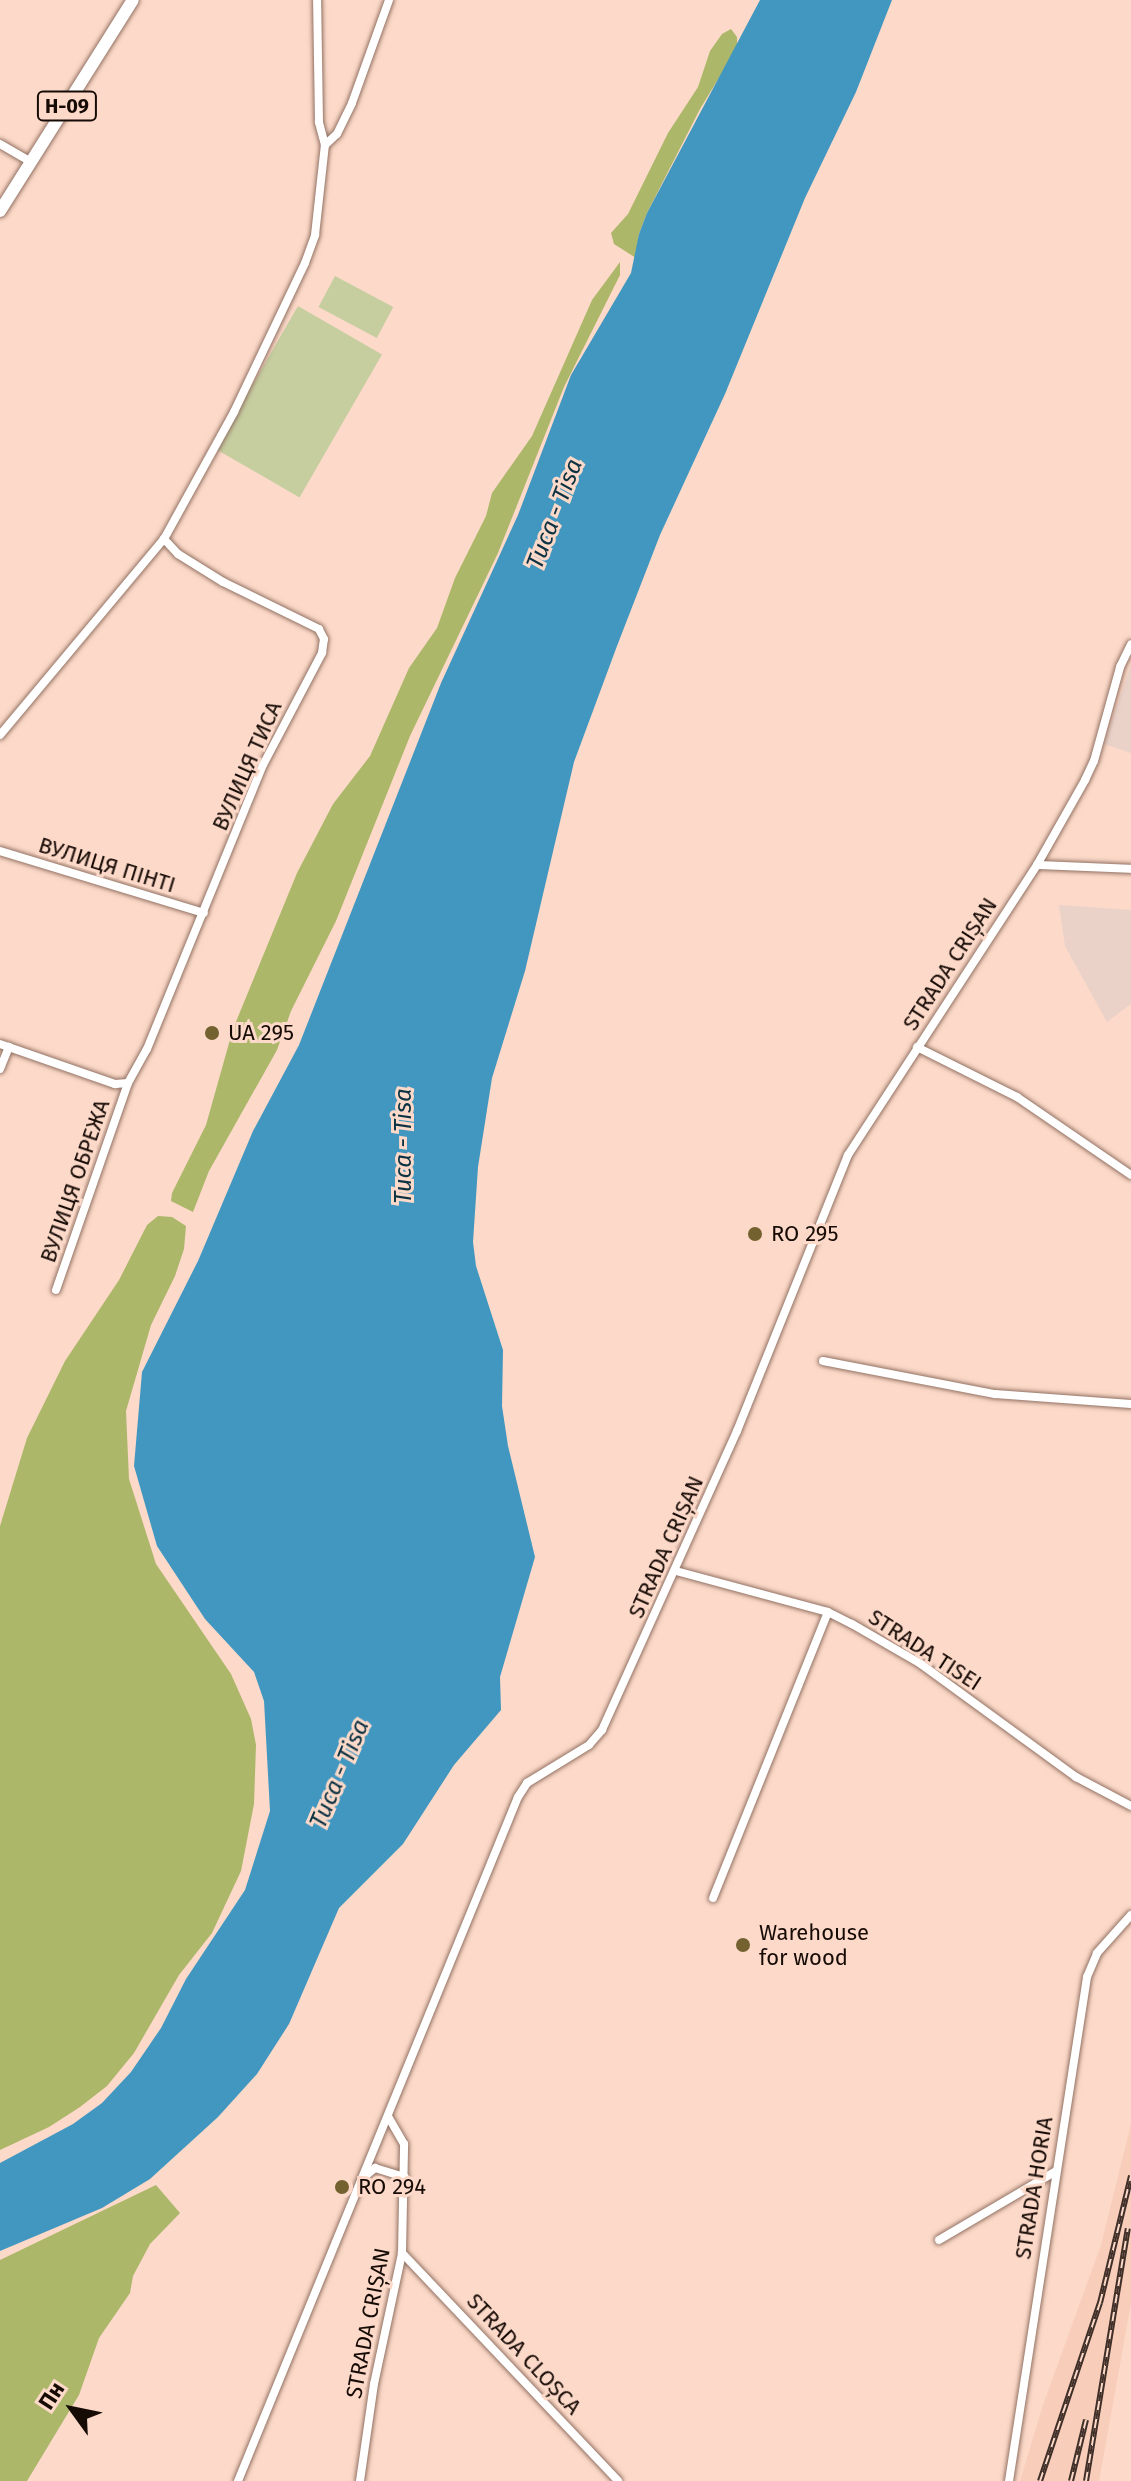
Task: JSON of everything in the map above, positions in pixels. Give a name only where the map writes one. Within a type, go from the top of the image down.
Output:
[{"type":"main road","name":"Н-09","points":[[0,211],[133,0]]},
{"type":"street","points":[[0,735],[164,539],[234,412],[305,263],[315,235],[325,145],[319,122],[317,0]]},
{"type":"street","points":[[325,145],[337,134],[352,103],[389,0]]},
{"type":"street","points":[[0,144],[31,162]]},
{"type":"street","name":"ВУЛИЦЯ ТИСА","points":[[128,1083],[147,1049],[263,765],[322,653],[324,639],[319,629],[223,582],[178,554],[164,539]]},
{"type":"street","name":"STRADA CRIȘAN","points":[[360,2481],[372,2398],[402,2253],[404,2144],[388,2116],[521,1791],[536,1776],[589,1745],[602,1730],[676,1571],[788,1310],[848,1155],[1037,865],[1094,761],[1112,693],[1131,644]]},
{"type":"street","name":"ВУЛИЦЯ ПІНТІ","points":[[0,851],[204,913]]},
{"type":"street","points":[[1037,865],[1131,869]]},
{"type":"street","points":[[0,1069],[4,1046],[115,1084],[128,1083]]},
{"type":"street","points":[[917,1047],[1017,1097],[1131,1175]]},
{"type":"street","name":"ВУЛИЦЯ ОБРЕЖА","points":[[56,1290],[128,1083]]},
{"type":"street","points":[[823,1361],[995,1394],[1131,1404]]},
{"type":"street","name":"STRADA TISEI","points":[[676,1571],[828,1612],[921,1664],[1076,1777],[1131,1806]]},
{"type":"street","points":[[713,1898],[828,1612]]},
{"type":"street","name":"STRADA HORIA","points":[[1009,2481],[1087,1977],[1097,1953],[1131,1915]]},
{"type":"street","points":[[238,2481],[388,2116]]},
{"type":"street","points":[[362,2178],[375,2168],[405,2177]]},
{"type":"street","points":[[939,2240],[1056,2171]]},
{"type":"street","name":"STRADA CLOȘCA","points":[[402,2253],[618,2481]]},
{"type":"shaded area","points":[[1131,665],[1131,753],[1104,744]]},
{"type":"shaded area","points":[[1059,905],[1131,910],[1131,1004],[1107,1022],[1065,946]]},
{"type":"shaded area","points":[[1131,2124],[1131,2303],[1099,2481],[1020,2481],[1042,2408],[1101,2245]]},
{"type":"green space","points":[[731,29],[737,37],[737,48],[700,109],[647,213],[639,234],[636,258],[614,244],[611,233],[628,214],[668,133],[698,87],[710,51],[722,34]]},
{"type":"green space","points":[[620,262],[620,275],[564,387],[498,553],[410,736],[336,921],[291,1011],[277,1050],[209,1171],[193,1212],[171,1201],[172,1193],[206,1125],[233,1029],[297,873],[333,804],[370,756],[409,668],[437,628],[455,578],[486,516],[492,493],[532,436],[592,300]]},
{"type":"green space","points":[[335,276],[393,307],[377,338],[319,307]]},
{"type":"green space","points":[[298,306],[382,354],[300,497],[216,449]]},
{"type":"green space","points":[[158,1216],[172,1217],[186,1226],[184,1249],[175,1276],[151,1325],[126,1411],[129,1479],[156,1564],[231,1674],[251,1719],[256,1745],[254,1804],[241,1871],[212,1933],[179,1975],[134,2053],[107,2086],[80,2107],[49,2127],[0,2150],[0,1526],[27,1438],[65,1361],[119,1280],[147,1225]]},
{"type":"green space","points":[[156,2185],[180,2213],[150,2244],[133,2276],[130,2293],[99,2338],[79,2395],[27,2481],[0,2481],[0,2260]]},
{"type":"water","name":"Тиса - Tisa","points":[[760,0],[892,0],[856,92],[805,198],[725,394],[660,535],[617,646],[574,762],[525,971],[492,1078],[478,1167],[473,1242],[476,1266],[503,1350],[502,1406],[508,1446],[535,1557],[500,1677],[501,1710],[454,1765],[403,1844],[339,1908],[289,2024],[257,2074],[218,2117],[150,2179],[102,2208],[0,2251],[0,2163],[73,2124],[102,2103],[131,2072],[161,2028],[186,1979],[245,1890],[270,1811],[264,1701],[254,1672],[205,1619],[157,1546],[134,1466],[142,1372],[198,1261],[253,1131],[299,1045],[441,683],[518,515],[571,375],[631,273],[647,213]]},
{"type":"railway","points":[[1040,2481],[1100,2303],[1131,2176]]},
{"type":"railway","points":[[1086,2481],[1128,2228]]},
{"type":"railway","points":[[1071,2481],[1086,2420]]},
{"type":"place","name":"UA 295","points":[[212,1033]]},
{"type":"place","name":"RO 295","points":[[755,1234]]},
{"type":"place","name":"Warehouse for wood","points":[[743,1945]]},
{"type":"place","name":"RO 294","points":[[342,2187]]}]
